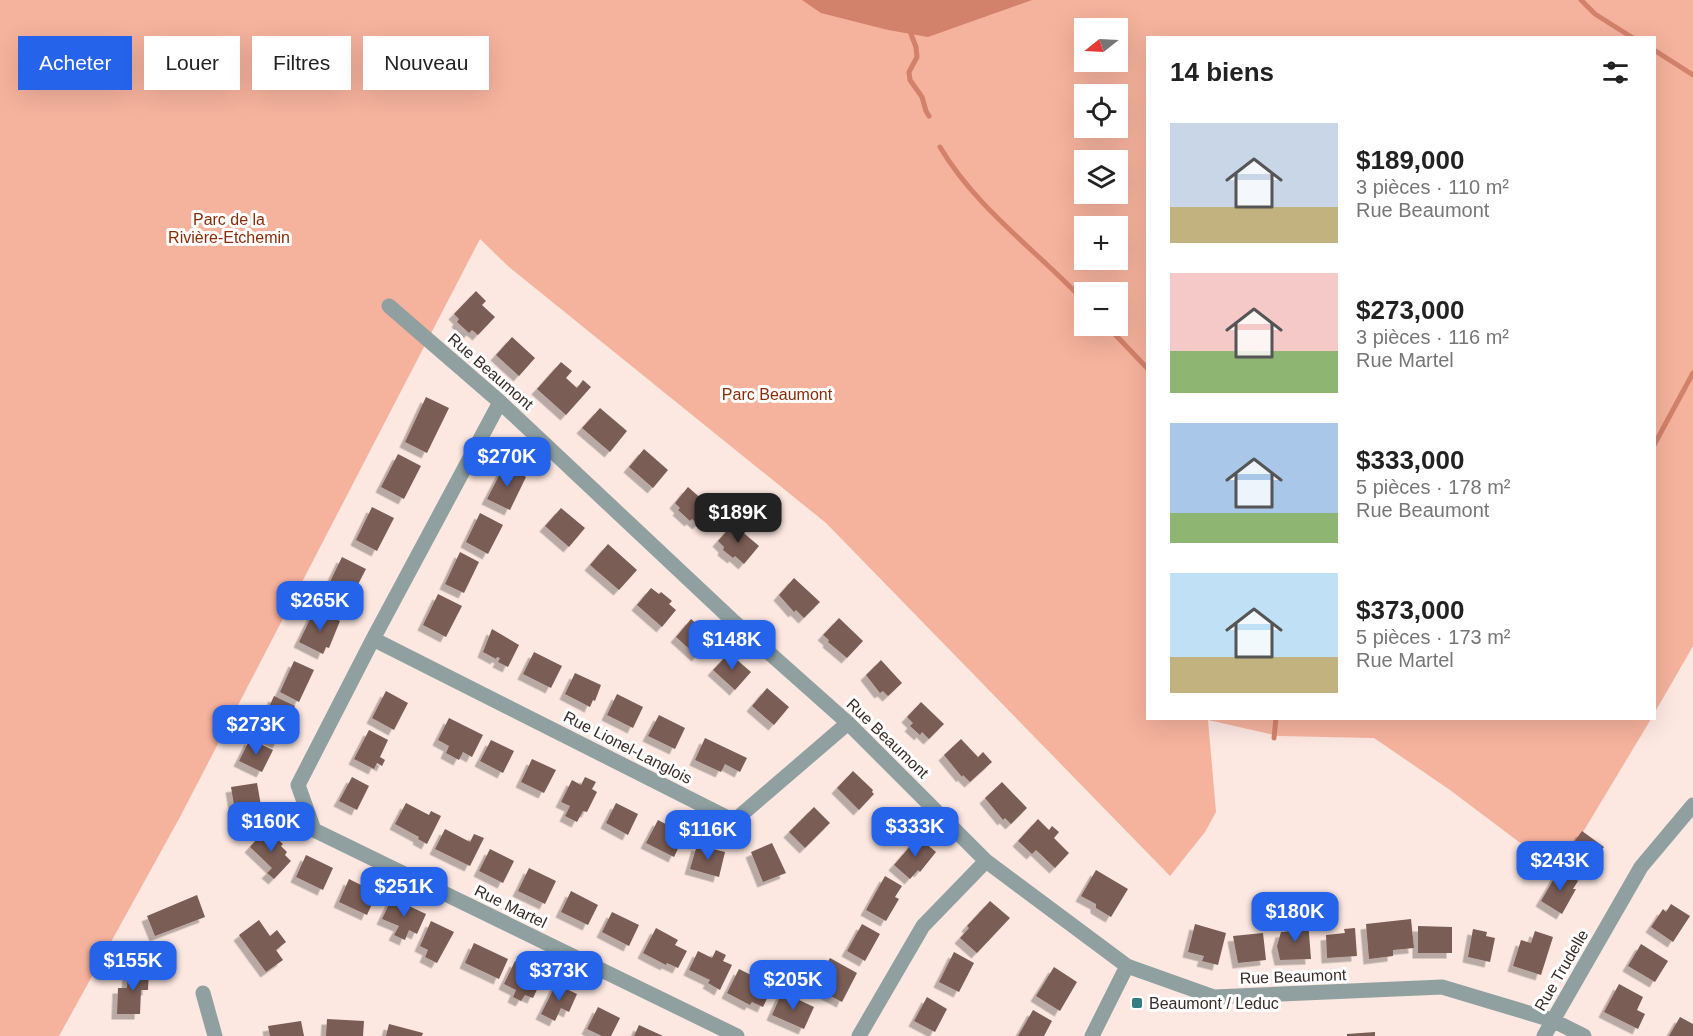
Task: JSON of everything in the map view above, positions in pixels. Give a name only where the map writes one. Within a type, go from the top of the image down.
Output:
[{"type":"street","name":"Rue Beaumont","points":[[389,306],[500,402],[731,619],[848,723],[986,861],[1127,966],[1214,997],[1442,987],[1552,1020],[1584,1036]]},
{"type":"street","name":"Rue Martel","points":[[500,402],[298,785],[314,830],[737,1036]]},
{"type":"street","name":"Rue Lionel-Langlois","points":[[373,639],[734,821],[848,723]]},
{"type":"street","name":"Rue Trudelle","points":[[1545,1036],[1552,1020],[1641,867],[1693,805]]},
{"type":"street","points":[[859,1036],[923,926],[986,861]]},
{"type":"street","points":[[1092,1036],[1127,966]]},
{"type":"street","points":[[203,993],[215,1036]]},
{"type":"green space","name":"Parc de la Rivière-Etchemin","points":[[0,0],[1693,0],[1693,646],[1656,710],[1656,36],[1146,36],[1146,720],[1208,720],[1216,812],[1205,832],[1170,876],[826,523],[509,267],[480,239],[180,817],[59,1036],[0,1036]]},
{"type":"green space","name":"Parc de la Rivière-Etchemin","points":[[1208,720],[1650,720],[1562,867],[1519,842],[1450,790],[1374,738],[1279,736]]},
{"type":"shaded area","points":[[802,0],[1032,0],[928,37],[888,30],[821,13]]},
{"type":"building","points":[[476,291],[486,301],[482,305],[495,317],[478,335],[472,330],[469,333],[457,322],[459,319],[454,314]]},
{"type":"building","points":[[512,337],[535,358],[519,376],[496,355]]},
{"type":"building","points":[[561,362],[572,371],[566,378],[577,388],[583,380],[591,387],[566,415],[537,389]]},
{"type":"building","points":[[426,397],[449,408],[427,453],[405,442]]},
{"type":"building","points":[[600,408],[627,431],[610,452],[582,428]]},
{"type":"building","points":[[644,449],[668,470],[653,488],[629,467]]},
{"type":"building","points":[[398,454],[421,466],[404,499],[381,487]]},
{"type":"building","points":[[504,466],[526,477],[510,510],[487,499]]},
{"type":"building","points":[[688,487],[712,508],[698,524],[692,519],[690,521],[678,510],[680,508],[675,503]]},
{"type":"building","points":[[372,507],[394,518],[377,551],[356,540]]},
{"type":"building","points":[[561,508],[585,528],[569,547],[545,526]]},
{"type":"building","points":[[480,513],[503,525],[488,554],[466,542]]},
{"type":"building","points":[[733,524],[759,546],[744,564],[723,550],[724,547],[718,541]]},
{"type":"building","points":[[608,544],[637,570],[619,590],[590,565]]},
{"type":"building","points":[[460,552],[479,562],[464,593],[445,584]]},
{"type":"building","points":[[342,557],[366,569],[349,602],[326,590]]},
{"type":"building","points":[[794,578],[820,602],[804,618],[796,610],[794,612],[779,595]]},
{"type":"building","points":[[651,588],[659,594],[661,592],[672,601],[669,604],[676,610],[662,627],[637,605]]},
{"type":"building","points":[[438,594],[462,606],[446,637],[423,625]]},
{"type":"building","points":[[315,609],[340,621],[329,648],[326,647],[323,654],[299,642]]},
{"type":"building","points":[[839,618],[863,641],[847,658],[823,635]]},
{"type":"building","points":[[691,619],[713,638],[697,656],[676,637]]},
{"type":"building","points":[[492,629],[519,645],[508,667],[498,662],[500,658],[496,659],[483,652]]},
{"type":"building","points":[[534,652],[562,666],[551,688],[523,674]]},
{"type":"building","points":[[729,653],[751,672],[735,690],[713,670]]},
{"type":"building","points":[[881,660],[902,683],[888,696],[883,691],[880,693],[866,675]]},
{"type":"building","points":[[294,661],[314,670],[299,702],[280,692]]},
{"type":"building","points":[[575,673],[601,685],[590,707],[565,694]]},
{"type":"building","points":[[767,688],[789,707],[774,725],[752,706]]},
{"type":"building","points":[[386,691],[408,703],[394,730],[372,718]]},
{"type":"building","points":[[617,694],[643,707],[633,728],[607,715]]},
{"type":"building","points":[[274,696],[295,706],[278,743],[257,733]]},
{"type":"building","points":[[921,702],[944,724],[929,739],[922,732],[920,735],[910,726],[913,723],[907,717]]},
{"type":"building","points":[[659,715],[685,728],[675,749],[648,736]]},
{"type":"building","points":[[449,718],[483,735],[472,757],[463,752],[459,760],[446,753],[449,746],[438,740]]},
{"type":"building","points":[[369,730],[388,740],[380,757],[385,760],[382,766],[377,763],[374,769],[354,759]]},
{"type":"building","points":[[705,738],[747,758],[740,772],[725,764],[721,772],[695,760]]},
{"type":"building","points":[[250,739],[273,750],[262,772],[239,761]]},
{"type":"building","points":[[961,739],[978,757],[983,752],[992,762],[970,782],[963,775],[962,777],[944,755]]},
{"type":"building","points":[[491,740],[514,751],[503,773],[480,761]]},
{"type":"building","points":[[532,759],[556,770],[544,793],[521,782]]},
{"type":"building","points":[[853,771],[873,790],[874,794],[859,810],[837,788]]},
{"type":"building","points":[[352,777],[369,786],[357,810],[339,801]]},
{"type":"building","points":[[585,777],[596,782],[592,789],[597,792],[587,812],[583,811],[577,822],[565,816],[570,806],[561,802],[572,780],[581,785]]},
{"type":"building","points":[[1002,782],[1027,808],[1011,824],[1005,818],[1003,820],[985,798]]},
{"type":"building","points":[[257,783],[263,817],[256,818],[258,826],[238,829],[231,787]]},
{"type":"building","points":[[406,803],[429,815],[431,811],[441,816],[427,844],[395,824]]},
{"type":"building","points":[[616,803],[638,814],[628,835],[606,823]]},
{"type":"building","points":[[814,807],[830,823],[805,848],[789,832]]},
{"type":"building","points":[[1038,819],[1049,830],[1052,826],[1059,832],[1054,838],[1069,853],[1055,868],[1036,850],[1032,854],[1018,841]]},
{"type":"building","points":[[658,820],[685,834],[674,857],[646,843]]},
{"type":"building","points":[[266,829],[283,844],[281,846],[287,852],[285,855],[291,861],[274,879],[267,873],[272,868],[250,847]]},
{"type":"building","points":[[445,829],[470,842],[474,834],[484,838],[470,866],[435,849]]},
{"type":"building","points":[[1582,831],[1604,847],[1584,876],[1561,860]]},
{"type":"building","points":[[918,837],[936,852],[920,872],[918,870],[910,879],[894,865]]},
{"type":"building","points":[[772,843],[786,873],[763,882],[751,852]]},
{"type":"building","points":[[697,845],[725,852],[719,877],[690,869]]},
{"type":"building","points":[[490,849],[514,861],[503,883],[479,871]]},
{"type":"building","points":[[306,855],[333,868],[323,890],[296,877]]},
{"type":"building","points":[[529,868],[556,881],[545,904],[518,891]]},
{"type":"building","points":[[1096,870],[1128,889],[1111,917],[1096,908],[1096,904],[1081,896]]},
{"type":"building","points":[[1559,870],[1578,881],[1562,914],[1541,901]]},
{"type":"building","points":[[885,876],[902,886],[895,897],[899,899],[886,921],[866,910]]},
{"type":"building","points":[[349,879],[377,893],[367,915],[339,902]]},
{"type":"building","points":[[571,891],[598,905],[588,925],[561,912]]},
{"type":"building","points":[[197,895],[205,917],[155,936],[147,916]]},
{"type":"building","points":[[392,898],[426,914],[417,934],[409,930],[405,940],[394,935],[399,926],[382,919]]},
{"type":"building","points":[[990,901],[1010,918],[977,953],[960,938],[969,928],[967,926]]},
{"type":"building","points":[[1671,904],[1690,916],[1673,942],[1651,927],[1663,909],[1666,912]]},
{"type":"building","points":[[612,912],[639,925],[629,946],[602,932]]},
{"type":"building","points":[[1411,919],[1414,948],[1393,950],[1393,956],[1369,959],[1366,924]]},
{"type":"building","points":[[259,920],[270,936],[277,930],[286,942],[276,950],[283,960],[266,972],[239,935]]},
{"type":"building","points":[[1308,920],[1311,959],[1280,960],[1277,946],[1281,932],[1293,931],[1292,922]]},
{"type":"building","points":[[431,921],[454,932],[437,963],[425,957],[428,950],[420,946]]},
{"type":"building","points":[[862,924],[880,934],[865,961],[847,951]]},
{"type":"building","points":[[1195,924],[1226,933],[1218,965],[1202,961],[1204,956],[1188,952]]},
{"type":"building","points":[[1418,926],[1452,927],[1452,953],[1418,953]]},
{"type":"building","points":[[656,928],[678,940],[675,945],[687,951],[678,968],[667,963],[666,965],[643,953]]},
{"type":"building","points":[[1355,928],[1357,956],[1327,958],[1326,935],[1345,933],[1344,929]]},
{"type":"building","points":[[1473,929],[1487,932],[1486,936],[1495,938],[1490,962],[1468,957]]},
{"type":"building","points":[[1535,931],[1553,937],[1541,975],[1513,966],[1521,940],[1531,943]]},
{"type":"building","points":[[1263,933],[1266,960],[1238,963],[1233,936]]},
{"type":"building","points":[[474,943],[508,959],[499,979],[465,963]]},
{"type":"building","points":[[1641,944],[1668,961],[1655,982],[1628,966]]},
{"type":"building","points":[[716,950],[726,955],[723,961],[732,965],[720,990],[708,983],[710,980],[689,970],[698,951],[712,958]]},
{"type":"building","points":[[954,952],[974,963],[959,992],[939,982]]},
{"type":"building","points":[[830,958],[857,973],[842,1002],[823,992],[833,975],[823,970]]},
{"type":"building","points":[[515,961],[544,975],[533,998],[525,995],[521,1001],[513,997],[516,990],[504,984]]},
{"type":"building","points":[[1054,967],[1077,982],[1060,1011],[1036,996]]},
{"type":"building","points":[[128,968],[149,969],[148,990],[141,990],[140,1014],[117,1014],[118,988],[127,988]]},
{"type":"building","points":[[739,969],[773,986],[763,1007],[752,1002],[750,1005],[727,993]]},
{"type":"building","points":[[556,984],[577,994],[569,1012],[561,1008],[555,1021],[541,1014]]},
{"type":"building","points":[[1619,984],[1643,997],[1637,1010],[1645,1014],[1638,1029],[1604,1012]]},
{"type":"building","points":[[782,992],[814,1007],[804,1029],[772,1015]]},
{"type":"building","points":[[927,997],[947,1009],[935,1032],[914,1021]]},
{"type":"building","points":[[598,1007],[620,1018],[611,1036],[602,1036],[587,1029]]},
{"type":"building","points":[[1033,1010],[1052,1021],[1044,1036],[1018,1036]]},
{"type":"building","points":[[1680,1017],[1693,1024],[1693,1036],[1669,1036]]},
{"type":"building","points":[[327,1019],[364,1021],[363,1036],[326,1036]]},
{"type":"building","points":[[301,1021],[304,1036],[270,1036],[268,1026]]},
{"type":"building","points":[[389,1024],[423,1033],[422,1036],[386,1036]]},
{"type":"building","points":[[639,1025],[663,1036],[634,1036]]},
{"type":"building","points":[[1375,1032],[1375,1036],[1347,1036],[1347,1034]]},
{"type":"waterway","points":[[1581,0],[1595,14],[1630,36]]},
{"type":"waterway","points":[[911,34],[917,57],[909,72],[910,80],[922,97],[929,116]]},
{"type":"waterway","points":[[1656,51],[1693,75]]},
{"type":"waterway","points":[[940,147],[971,190],[1074,290]]},
{"type":"waterway","points":[[1117,336],[1146,367]]},
{"type":"waterway","points":[[1656,441],[1693,373]]},
{"type":"waterway","points":[[1274,738],[1276,720]]},
{"type":"place","name":"Beaumont / Leduc","points":[[1137,1003]]},
{"type":"park label","name":"Parc Beaumont","points":[[777,394]]}]
